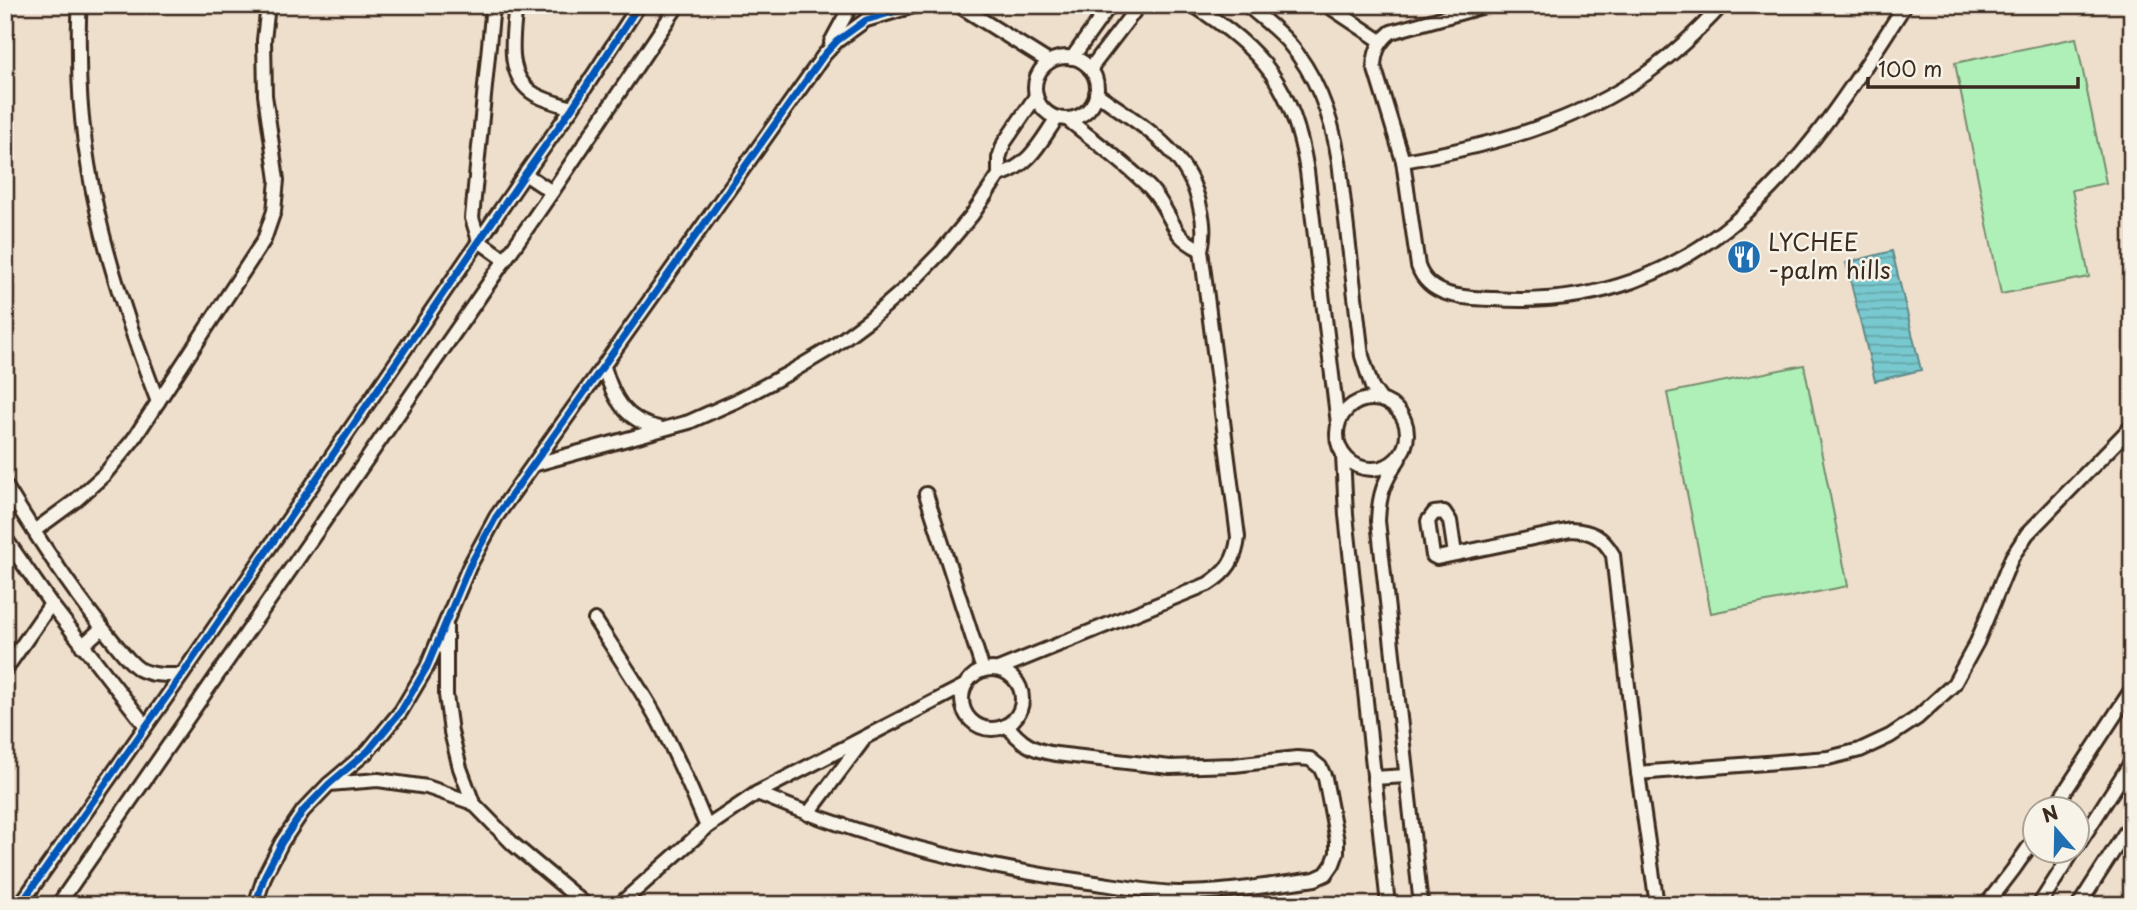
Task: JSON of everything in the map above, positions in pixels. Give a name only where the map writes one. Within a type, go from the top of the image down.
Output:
[{"type":"street","points":[[80,5],[79,90],[87,163],[111,269],[129,327],[158,402]]},
{"type":"street","points":[[34,531],[75,501],[104,475],[133,440],[264,240],[274,211],[277,180],[265,95],[264,40],[268,5]]},
{"type":"street","points":[[494,5],[472,218],[479,241],[504,259]]},
{"type":"street","points":[[516,5],[513,59],[519,79],[526,88],[544,98],[572,108]]},
{"type":"street","points":[[20,905],[182,675],[572,108],[639,5]]},
{"type":"street","points":[[58,905],[552,192],[678,5]]},
{"type":"street","points":[[824,55],[850,5]]},
{"type":"street","points":[[255,905],[265,874],[303,811],[368,751],[401,711],[427,667],[469,567],[496,517],[824,55],[837,41],[866,20],[917,5]]},
{"type":"street","points":[[958,5],[1049,62]]},
{"type":"street","points":[[1072,58],[1110,5]]},
{"type":"street","points":[[1090,69],[1139,5]]},
{"type":"street","points":[[1193,5],[1231,30],[1255,52],[1276,78],[1291,107],[1302,138],[1338,424]]},
{"type":"street","points":[[1247,5],[1286,39],[1301,58],[1327,109],[1339,161],[1362,356],[1372,387],[1381,400],[1399,411],[1408,430],[1407,441],[1386,477],[1379,498],[1378,521],[1421,905]]},
{"type":"street","points":[[1327,5],[1381,41]]},
{"type":"street","points":[[1488,5],[1391,32],[1381,41],[1375,53],[1374,66],[1403,161],[1418,266],[1426,282],[1433,288],[1476,298],[1528,302],[1587,295],[1637,281],[1686,258],[1730,227],[1809,146],[1846,96],[1905,5]]},
{"type":"street","points":[[1403,161],[1465,150],[1524,133],[1585,108],[1661,63],[1695,34],[1722,5]]},
{"type":"street","points":[[492,24],[505,28],[514,24]]},
{"type":"street","points":[[1096,26],[1114,38]]},
{"type":"street","points":[[488,57],[499,54],[513,59]]},
{"type":"street","points":[[999,175],[1025,162],[1062,118],[1080,115],[1091,106],[1096,93],[1096,80],[1090,69],[1072,58],[1056,58],[1038,73],[1036,96],[1044,110],[1062,118],[1130,169],[1152,191],[1179,233],[1201,250]]},
{"type":"street","points":[[625,903],[707,827],[757,793],[964,686],[975,673],[998,669],[1208,584],[1221,576],[1230,565],[1237,552],[1238,537],[1201,250],[1204,238],[1203,220],[1197,190],[1183,163],[1163,141],[1096,93]]},
{"type":"street","points":[[536,464],[689,422],[736,401],[831,348],[907,287],[972,215],[999,175],[999,158],[1004,143],[1036,96]]},
{"type":"street","points":[[525,174],[552,192]]},
{"type":"street","points":[[604,367],[614,397],[623,409],[634,419],[663,429]]},
{"type":"street","points":[[1381,400],[1370,399],[1350,406],[1338,424],[1338,445],[1350,463],[1360,468],[1382,468],[1399,458]]},
{"type":"street","points":[[1638,773],[1828,758],[1870,745],[1890,736],[1917,718],[1954,684],[1977,642],[2012,557],[2027,534],[2132,426]]},
{"type":"street","points":[[1343,455],[1345,505],[1388,905]]},
{"type":"street","points":[[5,485],[102,628],[133,664],[142,671],[182,675]]},
{"type":"street","points":[[926,495],[983,670]]},
{"type":"street","points":[[1455,554],[1571,530],[1597,535],[1607,544],[1613,555],[1638,773],[1657,905]]},
{"type":"street","points":[[5,538],[82,646],[145,725]]},
{"type":"street","points":[[5,670],[51,604]]},
{"type":"street","points":[[446,619],[446,695],[450,732],[473,803],[513,844],[586,905]]},
{"type":"street","points":[[595,620],[658,720],[707,827]]},
{"type":"street","points":[[82,646],[102,628]]},
{"type":"street","points":[[964,686],[964,711],[974,724],[990,729],[1007,725],[1018,714],[1022,698],[1018,683],[1006,672],[998,669]]},
{"type":"street","points":[[2063,794],[2132,689]]},
{"type":"street","points":[[757,793],[808,814],[899,844],[1001,869],[1163,892],[1193,899],[1315,879],[1326,874],[1333,864],[1337,841],[1325,778],[1320,767],[1310,760],[1297,758],[1234,765],[1170,766],[1056,754],[1027,746],[1015,737],[1007,725]]},
{"type":"street","points":[[808,814],[865,737]]},
{"type":"street","points":[[2092,822],[2132,761]]},
{"type":"street","points":[[1374,778],[1406,776]]},
{"type":"street","points":[[329,785],[378,780],[426,787],[473,803]]},
{"type":"street","points":[[2079,905],[2132,822]]},
{"type":"street","points":[[1986,905],[2022,856]]},
{"type":"street","points":[[2039,905],[2065,864]]},
{"type":"green space","points":[[2076,38],[2106,183],[2072,190],[2089,277],[2001,294],[1955,63]]},
{"type":"green space","points":[[1804,365],[1848,586],[1711,613],[1667,393]]},
{"type":"water","points":[[1892,251],[1921,370],[1875,381],[1846,263]]},
{"type":"cycle path","points":[[20,905],[182,675],[572,108],[639,5]]},
{"type":"cycle path","points":[[255,905],[265,875],[282,842],[303,811],[329,784],[368,751],[401,711],[427,667],[469,567],[496,517],[824,55],[837,41],[866,20],[917,5]]},
{"type":"place","name":"LYCHEE -palm hills","points":[[1744,257]]}]
